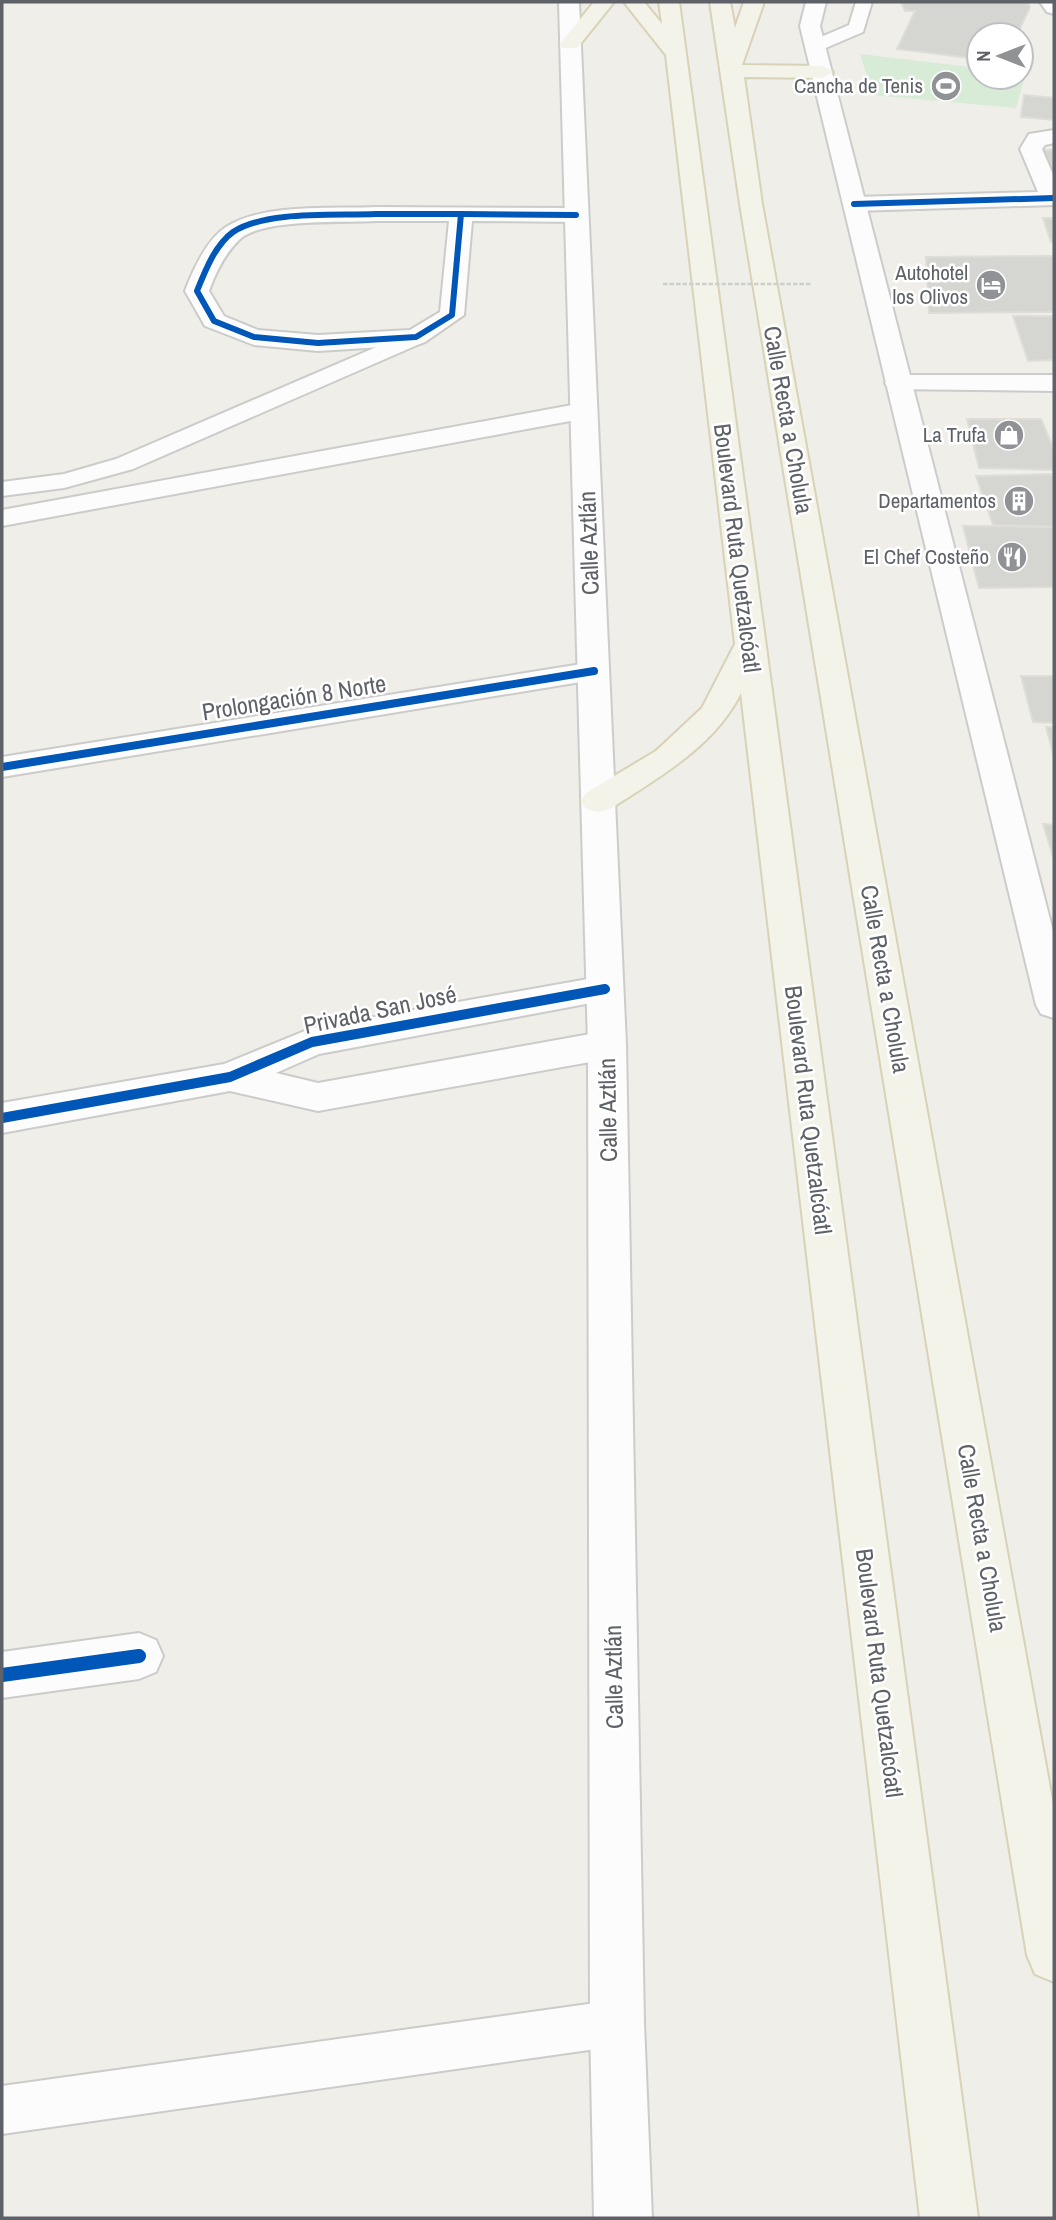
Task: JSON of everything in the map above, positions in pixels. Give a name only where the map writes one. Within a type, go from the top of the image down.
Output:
[{"type":"main road","name":"Calle Aztlán","points":[[569,2],[607,1045],[617,2023],[623,2218]]},
{"type":"main road","points":[[570,44],[604,2]]},
{"type":"main road","points":[[634,2],[675,54]]},
{"type":"main road","name":"Boulevard Ruta Quetzalcóatl","points":[[669,2],[949,2218]]},
{"type":"main road","name":"Calle Recta a Cholula","points":[[720,2],[751,204],[1054,1955]]},
{"type":"main road","points":[[754,2],[732,67],[819,59]]},
{"type":"main road","points":[[817,2],[810,26],[1054,1004]]},
{"type":"main road","points":[[1050,2],[1054,8]]},
{"type":"main road","points":[[854,204],[1053,198],[1031,149],[1037,139],[1054,137]]},
{"type":"main road","points":[[461,214],[452,315],[416,337],[318,343],[254,337],[214,321],[198,291],[207,265],[232,233],[262,219],[376,214],[461,214],[576,215]]},
{"type":"main road","points":[[898,383],[1054,383]]},
{"type":"main road","points":[[2,518],[583,411]]},
{"type":"main road","points":[[598,801],[667,758],[715,713],[750,646]]},
{"type":"main road","name":"Prolongación 8 Norte","points":[[2,767],[594,671]]},
{"type":"main road","name":"Privada San José","points":[[2,1118],[230,1077],[312,1042],[605,989]]},
{"type":"main road","name":"Privada San José","points":[[230,1077],[317,1097],[607,1045]]},
{"type":"main road","points":[[2,1675],[139,1656]]},
{"type":"lane","points":[[819,59],[857,28],[864,2]]},
{"type":"lane","points":[[2,489],[33,488],[95,474],[168,447],[416,337]]},
{"type":"lane","points":[[2,2110],[617,2023]]},
{"type":"path","points":[[663,284],[812,284]]},
{"type":"green space","name":"Cancha de Tenis","points":[[860,54],[965,66],[965,91],[1021,91],[1016,108],[873,95]]},
{"type":"building","points":[[901,2],[1028,2],[1030,7],[1024,21],[965,21],[965,57],[897,49],[915,11],[905,11]]},
{"type":"building","points":[[1024,95],[1054,98],[1054,120],[1021,117]]},
{"type":"building","points":[[1040,150],[1054,150],[1054,181]]},
{"type":"building","points":[[1043,218],[1054,218],[1054,242],[1051,242]]},
{"type":"building","name":"Autohotel los Olivos","points":[[1054,256],[1054,312],[929,313],[926,257]]},
{"type":"building","points":[[1013,316],[1054,316],[1054,360],[1028,361]]},
{"type":"building","name":"La Trufa","points":[[967,419],[1041,419],[1054,450],[1054,470],[979,468]]},
{"type":"building","name":"Departamentos","points":[[1054,474],[1054,527],[993,525],[976,476]]},
{"type":"building","name":"El Chef Costeño","points":[[963,526],[1054,527],[1054,587],[979,588]]},
{"type":"building","points":[[1021,676],[1054,676],[1054,723],[1033,722]]},
{"type":"building","points":[[1046,727],[1054,727],[1054,757]]},
{"type":"building","points":[[1043,824],[1054,825],[1054,860]]},
{"type":"cycle path","points":[[854,204],[1054,198]]},
{"type":"cycle path","points":[[461,214],[452,315],[416,337],[318,343],[254,337],[214,321],[197,291],[207,265],[232,233],[262,220],[376,214],[576,215]]},
{"type":"cycle path","points":[[2,767],[594,671]]},
{"type":"cycle path","points":[[2,1118],[230,1077],[312,1042],[605,989]]},
{"type":"cycle path","points":[[2,1675],[139,1656]]},
{"type":"place","name":"Cancha de Tenis","points":[[946,86]]},
{"type":"place","name":"Autohotel los Olivos","points":[[991,285]]},
{"type":"place","name":"La Trufa","points":[[1009,435]]},
{"type":"place","name":"Departamentos","points":[[1019,501]]},
{"type":"place","name":"El Chef Costeño","points":[[1012,557]]}]
